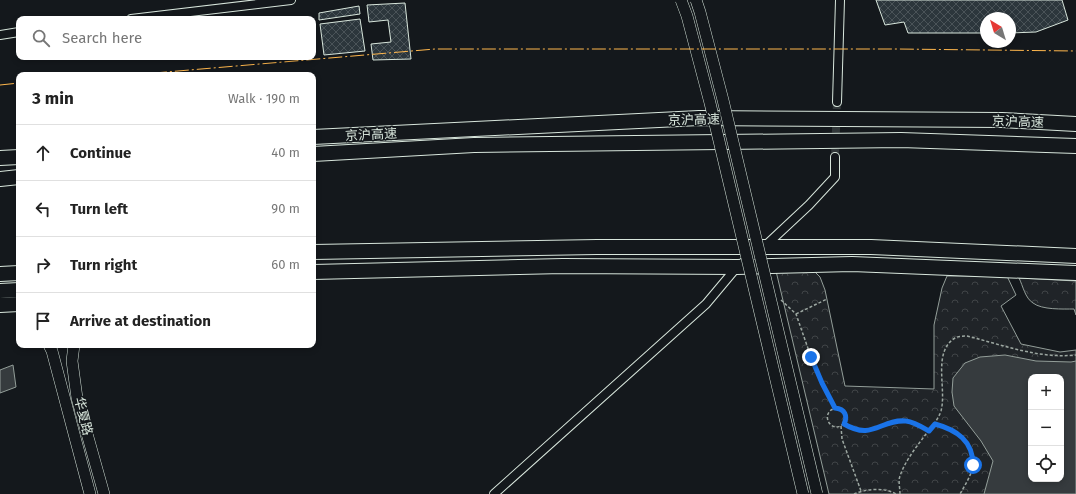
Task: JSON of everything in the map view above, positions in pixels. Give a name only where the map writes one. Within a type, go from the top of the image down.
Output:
[{"type":"highway","name":"京沪高速","points":[[316,137],[699,118],[1002,120],[1076,124]]},
{"type":"highway","name":"京沪高速","points":[[316,154],[474,145],[900,140],[1076,146]]},
{"type":"highway","points":[[0,158],[16,157]]},
{"type":"highway","points":[[0,179],[16,177]]},
{"type":"highway","points":[[316,252],[597,247],[870,247],[1076,256]]},
{"type":"highway","points":[[316,272],[563,266],[737,267],[852,264],[1076,273]]},
{"type":"highway","points":[[0,274],[16,273]]},
{"type":"highway","points":[[0,291],[16,290]]},
{"type":"main road","points":[[681,0],[688,16],[712,110],[803,494]]},
{"type":"main road","points":[[696,0],[725,107],[816,494]]},
{"type":"main road","name":"华夏路","points":[[50,348],[90,494]]},
{"type":"main road","name":"华夏路","points":[[74,348],[72,361],[77,398],[104,494]]},
{"type":"street","points":[[156,16],[292,0]]},
{"type":"street","points":[[837,102],[840,0]]},
{"type":"street","points":[[0,34],[16,32]]},
{"type":"street","points":[[494,494],[706,304],[737,267],[764,247],[810,205],[835,177],[835,157]]},
{"type":"path","points":[[778,297],[796,314],[822,383],[835,408],[844,412],[846,418],[844,424],[841,426],[832,426],[828,421],[830,411],[835,408]]},
{"type":"path","points":[[796,314],[827,299]]},
{"type":"path","points":[[900,494],[900,477],[907,462],[935,424],[941,410],[943,392],[942,366],[944,353],[949,343],[956,337],[967,336],[1031,353],[1064,356],[1076,355]]},
{"type":"path","points":[[844,424],[853,430],[865,431],[890,423],[906,421],[917,424],[929,431]]},
{"type":"path","points":[[935,424],[946,426],[960,435],[969,446],[973,456],[973,465],[960,494]]},
{"type":"path","points":[[841,426],[842,439],[861,491]]},
{"type":"path","points":[[854,494],[861,491],[883,490],[896,494]]},
{"type":"green space","points":[[776,271],[814,271],[820,277],[825,290],[845,386],[934,389],[934,325],[942,288],[947,276],[1007,276],[1016,295],[1001,306],[1021,344],[1060,352],[1076,350],[1076,494],[829,494]]},
{"type":"green space","points":[[1019,278],[1076,281],[1076,315],[1074,309],[1047,308],[1033,303],[1026,295]]},
{"type":"shaded area","points":[[1005,355],[1036,361],[1076,361],[1076,494],[984,494],[993,461],[981,441],[954,406],[952,392],[953,378],[965,363],[980,357]]},
{"type":"shaded area","points":[[13,365],[16,387],[0,393],[0,370]]},
{"type":"building","points":[[876,0],[1062,0],[1068,20],[1036,32],[1016,33],[1016,12],[980,12],[980,33],[908,33],[904,22],[885,25]]},
{"type":"building","points":[[405,3],[411,59],[373,60],[371,44],[391,42],[388,20],[369,22],[367,5]]},
{"type":"building","points":[[359,6],[360,14],[319,20],[319,13]]},
{"type":"building","points":[[360,19],[365,51],[324,55],[320,24]]},
{"type":"tunnel","points":[[835,157],[837,102]]},
{"type":"power","points":[[316,59],[435,49],[896,49],[1076,51]]},
{"type":"power","points":[[166,72],[306,60]]},
{"type":"power","points":[[0,85],[16,83]]},
{"type":"route","points":[[811,357],[835,408],[839,408],[846,415],[844,424],[853,430],[865,431],[890,423],[906,421],[917,424],[929,431],[935,424],[946,426],[963,438],[969,446],[973,456],[973,465]]}]
